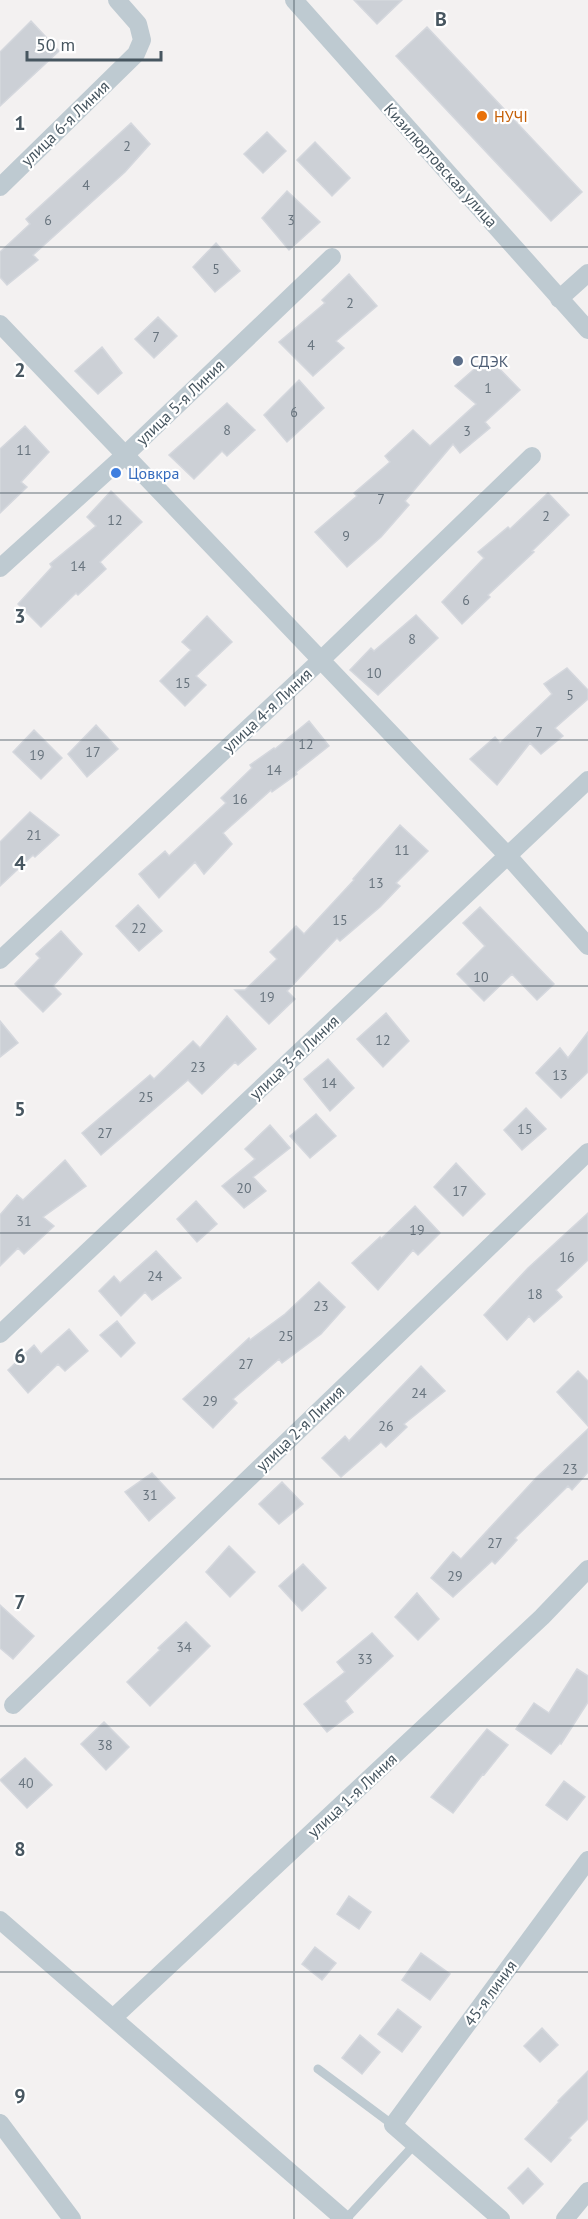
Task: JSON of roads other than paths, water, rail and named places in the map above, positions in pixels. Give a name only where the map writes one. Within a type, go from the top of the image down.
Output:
[{"type":"street","name":"улица 6-я Линия","points":[[0,187],[136,54],[142,40],[138,24],[117,0]]},
{"type":"street","name":"Кизилюртовская улица","points":[[294,0],[588,330]]},
{"type":"street","name":"улица 5-я Линия","points":[[0,568],[125,454],[332,257]]},
{"type":"street","points":[[559,299],[588,273]]},
{"type":"street","points":[[0,324],[508,856],[588,946]]},
{"type":"street","name":"улица 4-я Линия","points":[[0,960],[321,660],[532,456]]},
{"type":"street","name":"улица 3-я Линия","points":[[0,1334],[588,780]]},
{"type":"street","name":"улица 2-я Линия","points":[[13,1705],[588,1152]]},
{"type":"street","name":"улица 1-я Линия","points":[[113,2018],[534,1625],[588,1569]]},
{"type":"street","name":"45-я линия","points":[[393,2125],[588,1860]]},
{"type":"street","points":[[0,1920],[345,2219]]},
{"type":"street","points":[[0,2123],[72,2219]]},
{"type":"street","points":[[393,2125],[501,2219]]},
{"type":"street","points":[[566,2219],[588,2191]]},
{"type":"lane","points":[[318,2069],[393,2125]]},
{"type":"lane","points":[[345,2219],[415,2144]]},
{"type":"place","name":"НУЧI","points":[[482,116]]},
{"type":"place","name":"СДЭК","points":[[458,361]]},
{"type":"place","name":"Цовкра","points":[[116,473]]}]
